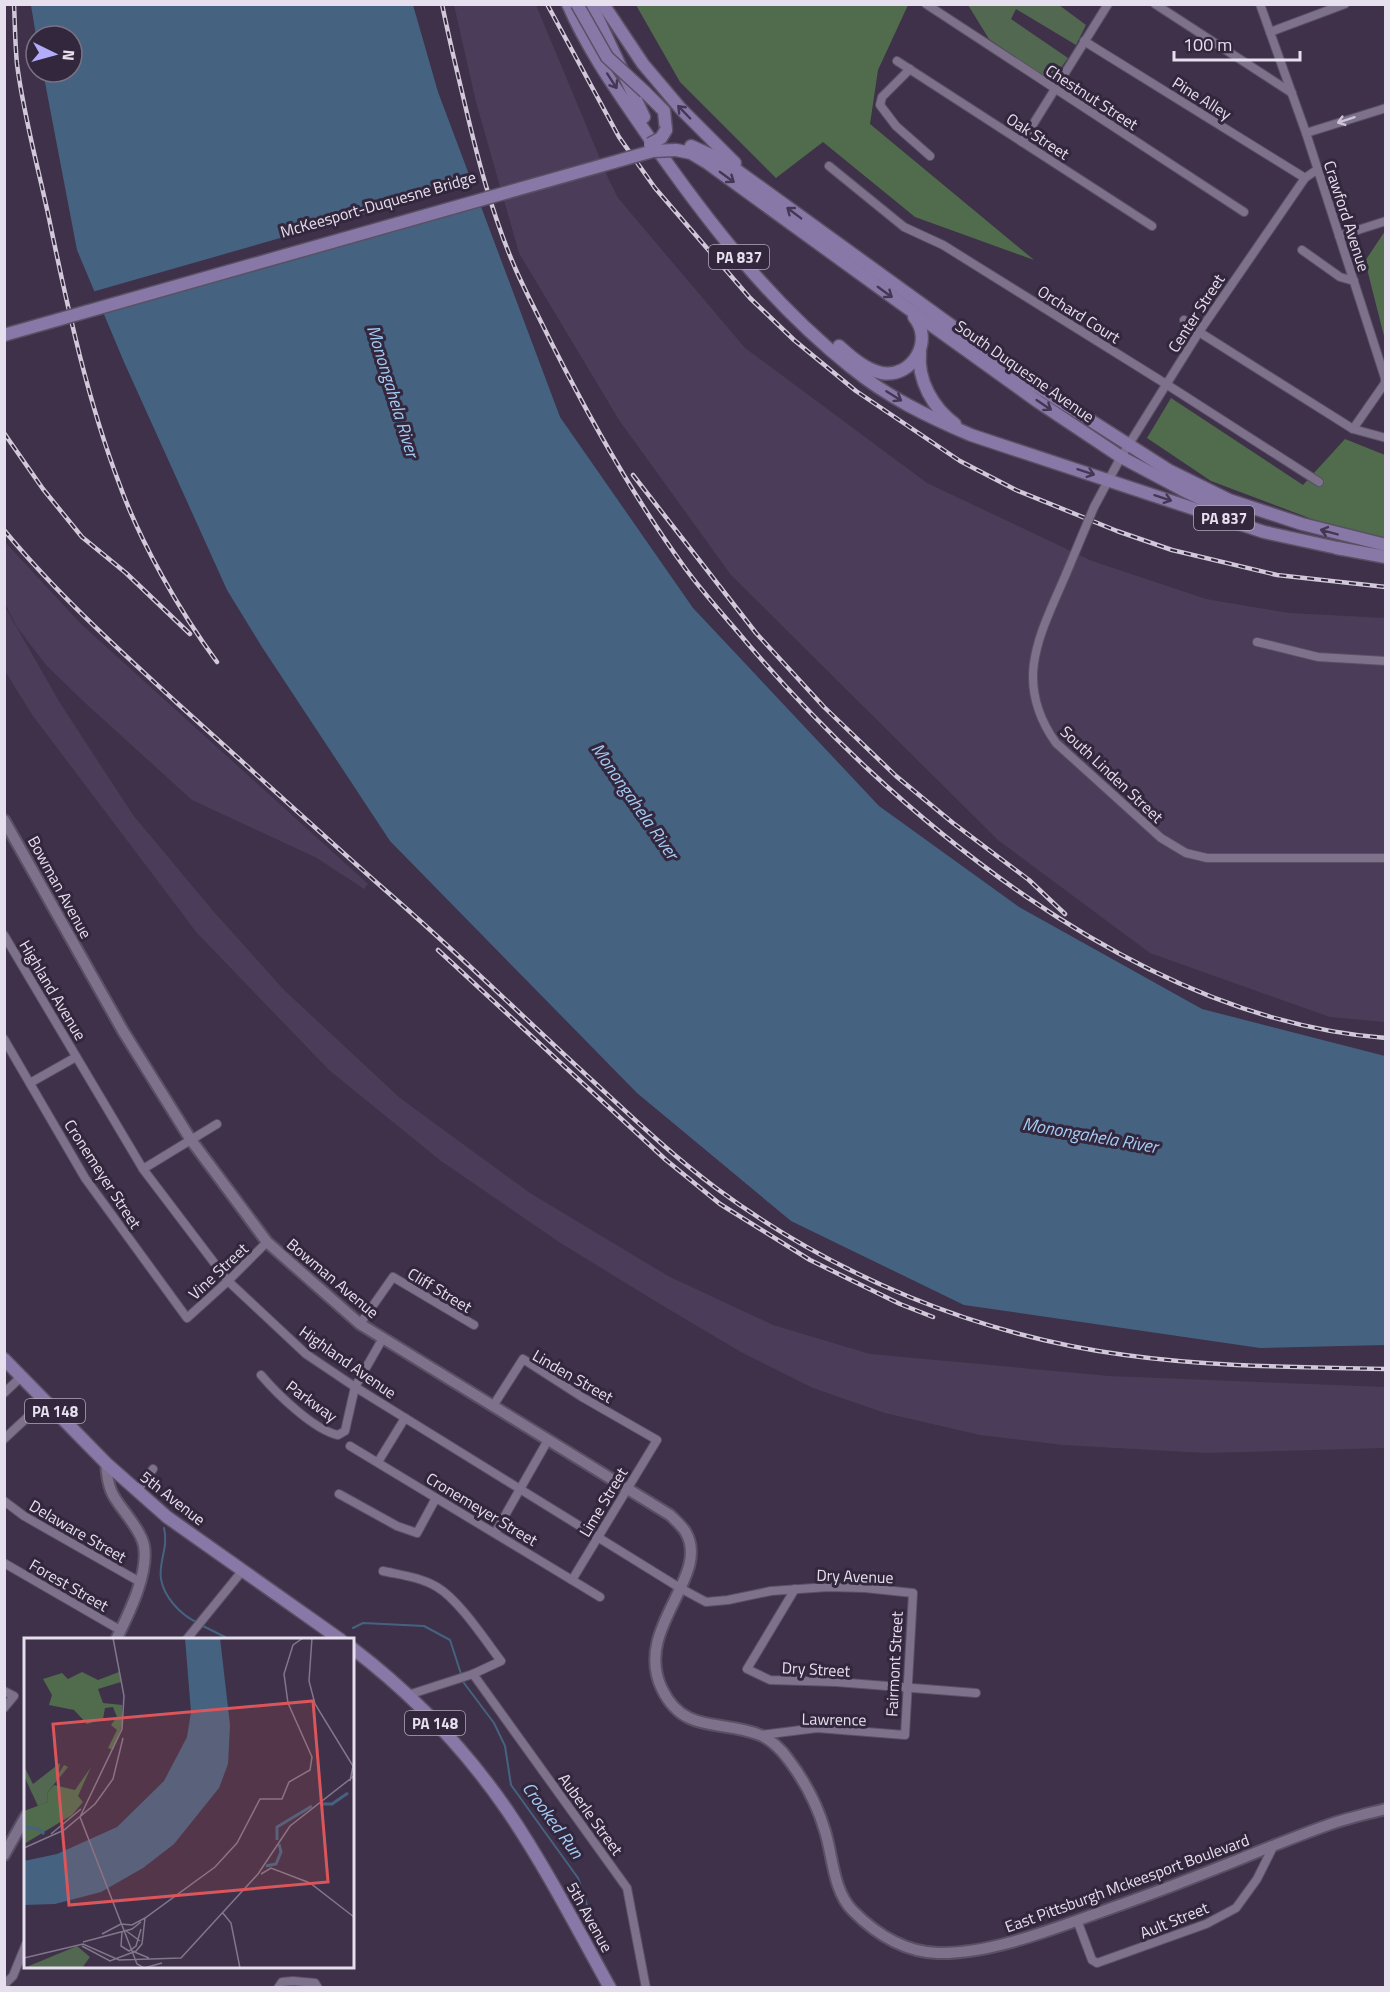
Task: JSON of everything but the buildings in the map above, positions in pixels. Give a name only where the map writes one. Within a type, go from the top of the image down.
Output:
[{"type":"main road","points":[[591,4],[642,114],[701,200],[772,284],[809,321],[850,356],[868,368],[883,373],[898,373],[911,364],[920,352]]},
{"type":"main road","name":"PA 837","points":[[603,4],[643,64],[681,109],[755,183]]},
{"type":"main road","points":[[572,7],[607,57],[664,111],[666,130],[661,138],[650,144]]},
{"type":"main road","name":"PA 837","points":[[572,7],[593,51],[692,199],[756,277],[800,323],[853,369],[926,416],[970,435],[1264,532],[1342,549]]},
{"type":"main road","name":"McKeesport-Duquesne Bridge","points":[[4,328],[650,144],[692,146],[709,153],[755,183]]},
{"type":"main road","name":"McKeesport-Duquesne Bridge","points":[[4,335],[675,146]]},
{"type":"main road","name":"South Duquesne Avenue","points":[[675,146],[706,162],[1037,401],[1121,457],[1183,490],[1271,529],[1342,549],[1386,557]]},
{"type":"main road","name":"South Duquesne Avenue","points":[[755,183],[1024,378],[1170,471],[1229,500],[1302,524],[1386,545]]},
{"type":"main road","points":[[905,307],[919,322],[922,332],[919,363],[922,381],[945,417],[970,435]]},
{"type":"main road","name":"Bowman Avenue","points":[[4,820],[123,1030],[190,1140],[267,1242],[360,1324],[670,1515],[685,1531],[691,1552],[690,1561],[658,1635],[655,1670],[662,1690],[667,1700],[688,1719],[706,1725],[740,1729],[761,1735]]},
{"type":"main road","name":"5th Avenue","points":[[4,1359],[106,1463],[167,1517],[338,1638]]},
{"type":"main road","points":[[106,1463],[107,1483],[116,1502],[134,1525],[144,1544],[145,1565],[118,1635]]},
{"type":"main road","name":"5th Avenue","points":[[354,1650],[408,1695],[451,1740],[489,1785],[548,1876],[610,1988]]},
{"type":"main road","name":"East Pittsburgh Mckeesport Boulevard","points":[[761,1735],[786,1755],[814,1798],[825,1831],[838,1888],[850,1908],[867,1925],[891,1941],[916,1951],[960,1952],[1008,1942],[1186,1881],[1331,1824],[1386,1809]]},
{"type":"main road","points":[[4,1855],[24,1820]]},
{"type":"street","name":"Chestnut Street","points":[[926,4],[1244,213]]},
{"type":"street","points":[[1022,142],[1108,4]]},
{"type":"street","points":[[1155,4],[1292,93]]},
{"type":"street","name":"Crawford Avenue","points":[[1260,4],[1306,133],[1385,378],[1384,383],[1353,429]]},
{"type":"street","points":[[1270,32],[1346,4]]},
{"type":"street","name":"Pine Alley","points":[[1084,41],[1305,178]]},
{"type":"street","name":"Oak Street","points":[[897,60],[1152,226]]},
{"type":"street","points":[[910,69],[882,98],[880,105],[896,126],[930,156]]},
{"type":"street","points":[[1306,133],[1386,108]]},
{"type":"street","name":"Orchard Court","points":[[829,165],[904,227],[943,245],[1319,482]]},
{"type":"street","name":"Center Street","points":[[1108,480],[1199,332],[1305,178],[1317,169]]},
{"type":"street","points":[[1339,236],[1386,221]]},
{"type":"street","points":[[1302,250],[1340,277],[1354,281]]},
{"type":"street","points":[[1184,320],[1199,332],[1353,429],[1386,438]]},
{"type":"street","name":"South Linden Street","points":[[1108,480],[1094,507],[1039,638],[1034,659],[1032,685],[1036,706],[1044,725],[1056,743],[1154,832],[1186,853],[1207,858],[1386,858]]},
{"type":"street","points":[[1257,642],[1318,657],[1386,661]]},
{"type":"street","name":"Highland Avenue","points":[[4,935],[7,947],[143,1169],[228,1281],[306,1353],[355,1387],[706,1602],[795,1588]]},
{"type":"street","name":"Cronemeyer Street","points":[[4,1039],[85,1178],[187,1318]]},
{"type":"street","points":[[30,1083],[76,1057]]},
{"type":"street","points":[[143,1169],[217,1125]]},
{"type":"street","name":"Vine Street","points":[[187,1318],[267,1242]]},
{"type":"street","name":"Cliff Street","points":[[360,1324],[393,1278],[474,1325]]},
{"type":"street","points":[[355,1387],[383,1338]]},
{"type":"street","name":"Linden Street","points":[[493,1406],[523,1359],[582,1397],[657,1440]]},
{"type":"street","name":"Parkway","points":[[261,1375],[279,1395],[330,1433],[339,1435],[345,1431],[355,1387]]},
{"type":"street","points":[[4,1393],[21,1377]]},
{"type":"street","points":[[5,1438],[45,1401]]},
{"type":"street","points":[[378,1462],[405,1418]]},
{"type":"street","points":[[495,1533],[548,1440]]},
{"type":"street","name":"Lime Street","points":[[572,1580],[657,1440]]},
{"type":"street","name":"Cronemeyer Street","points":[[350,1446],[600,1597]]},
{"type":"street","points":[[136,1491],[153,1469]]},
{"type":"street","points":[[339,1494],[398,1526],[417,1533],[436,1498]]},
{"type":"street","name":"Delaware Street","points":[[4,1501],[24,1516],[140,1582]]},
{"type":"street","name":"Forest Street","points":[[4,1563],[118,1635]]},
{"type":"street","points":[[188,1638],[243,1570]]},
{"type":"street","points":[[383,1571],[421,1579],[438,1587],[467,1616],[501,1661],[471,1675],[408,1695]]},
{"type":"street","name":"Dry Avenue","points":[[795,1588],[865,1588],[913,1593]]},
{"type":"street","name":"Dry Street","points":[[795,1588],[747,1669],[770,1680],[908,1688]]},
{"type":"street","name":"Fairmont Street","points":[[905,1735],[913,1593]]},
{"type":"street","name":"Auberle Street","points":[[471,1675],[627,1888],[646,1988]]},
{"type":"street","points":[[908,1688],[976,1693]]},
{"type":"street","points":[[4,1691],[14,1696],[4,1708]]},
{"type":"street","name":"Lawrence","points":[[761,1735],[817,1728],[905,1735]]},
{"type":"street","name":"Ault Street","points":[[1077,1920],[1092,1960],[1097,1963],[1206,1924],[1236,1908],[1257,1879],[1274,1845]]},
{"type":"street","points":[[4,1985],[12,1976],[24,1949]]},
{"type":"street","points":[[278,1988],[282,1982],[293,1981],[315,1983],[318,1988]]},
{"type":"shaded area","points":[[454,5],[536,5],[618,198],[745,348],[927,483],[1092,561],[1206,599],[1289,613],[1385,618],[1385,1022],[1330,1017],[1150,953],[998,840],[731,575],[619,420],[519,253],[476,102]]},
{"type":"shaded area","points":[[4,541],[81,624],[368,884],[364,889],[317,858],[192,800],[82,700],[46,665],[17,627],[5,604]]},
{"type":"shaded area","points":[[5,607],[60,703],[133,815],[214,912],[284,990],[400,1098],[530,1193],[668,1276],[773,1325],[870,1354],[1109,1376],[1385,1387],[1385,1448],[1206,1453],[1063,1445],[980,1435],[885,1413],[813,1388],[741,1352],[655,1301],[559,1242],[441,1161],[329,1070],[197,933],[33,716],[5,671]]},
{"type":"green space","points":[[636,5],[908,5],[878,70],[870,124],[1034,260],[915,217],[823,142],[776,178],[680,82]]},
{"type":"green space","points":[[968,5],[1059,5],[1086,25],[1076,45],[1016,9],[1011,19],[1068,58],[1051,82],[989,39]]},
{"type":"green space","points":[[1385,231],[1385,340],[1365,261]]},
{"type":"green space","points":[[1171,398],[1303,485],[1345,439],[1385,455],[1385,538],[1325,524],[1211,481],[1147,438]]},
{"type":"water","name":"Monongahela River","points":[[31,5],[413,5],[438,92],[560,417],[693,608],[879,806],[1019,907],[1202,1009],[1385,1056],[1385,1345],[1260,1348],[964,1305],[791,1221],[637,1093],[390,841],[227,590],[124,362],[77,250],[45,84],[84,84],[84,24],[34,24]]},
{"type":"pier","points":[[476,182],[484,204],[211,283],[101,314],[92,292]]},
{"type":"waterway","name":"Crooked Run","points":[[164,1528],[165,1542],[160,1573],[165,1592],[184,1614],[196,1622]]},
{"type":"waterway","name":"Crooked Run","points":[[353,1628],[363,1623],[424,1626],[450,1640],[464,1683],[494,1723],[505,1746],[511,1785],[578,1878],[602,1949]]},
{"type":"waterway","name":"Crooked Run","points":[[201,1625],[227,1638]]},
{"type":"railway","points":[[14,4],[17,64],[24,105],[72,325],[98,421],[128,506],[149,552],[175,599],[217,662]]},
{"type":"railway","points":[[442,4],[473,137],[492,204],[516,270],[552,344],[614,459],[666,541],[704,592],[799,700],[868,769],[944,835],[1026,896],[1112,950],[1201,993],[1293,1023],[1386,1038]]},
{"type":"railway","points":[[547,4],[619,137],[655,188],[750,298],[794,340],[856,391],[960,461],[1016,490],[1117,531],[1172,550],[1277,575],[1386,587]]},
{"type":"railway","points":[[4,433],[43,489],[82,537],[126,573],[190,634]]},
{"type":"railway","points":[[633,475],[756,633],[824,707],[896,776],[953,823],[1029,880],[1065,914]]},
{"type":"railway","points":[[4,530],[66,598],[132,662],[437,936],[639,1124],[700,1176],[762,1220],[809,1248],[910,1297],[962,1317],[1015,1333],[1070,1346],[1157,1359],[1255,1366],[1386,1369]]},
{"type":"railway","points":[[438,950],[666,1160],[720,1204],[810,1260],[900,1304],[933,1317]]}]
